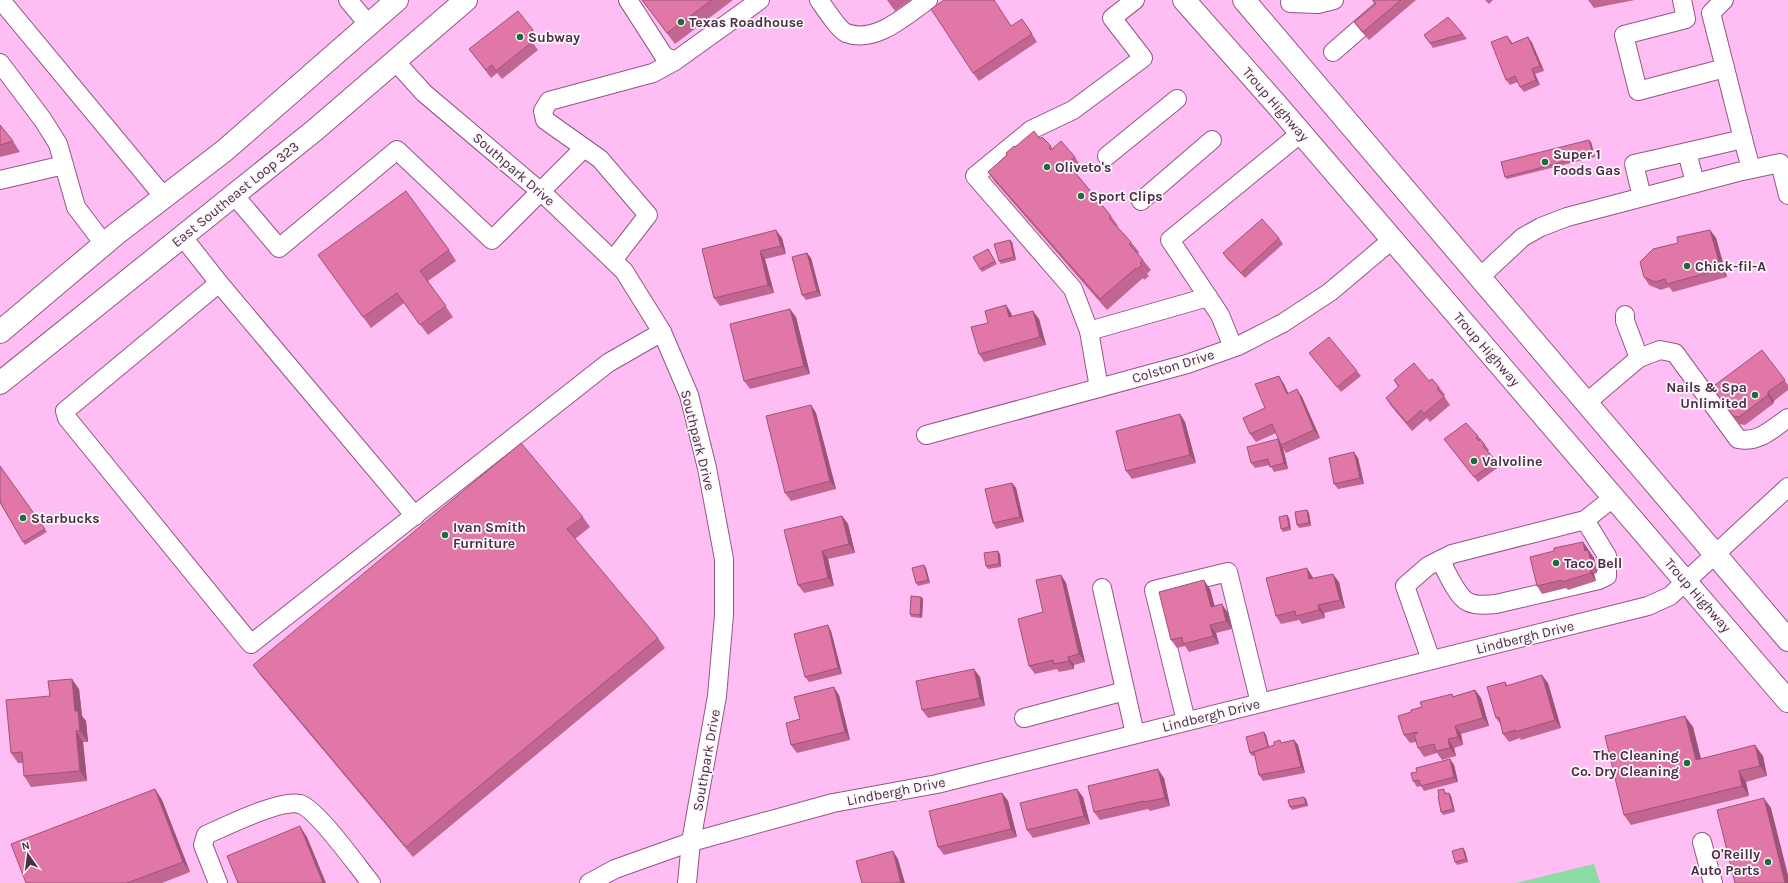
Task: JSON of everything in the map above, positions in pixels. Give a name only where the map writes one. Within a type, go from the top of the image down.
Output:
[{"type":"highway","points":[[0,332],[104,244],[224,151],[397,0]]},
{"type":"highway","name":"East Southeast Loop 323","points":[[0,383],[315,130],[466,0]]},
{"type":"highway","name":"Troup Highway","points":[[1184,0],[1393,239],[1788,701]]},
{"type":"highway","points":[[1244,0],[1788,640]]},
{"type":"street","points":[[348,0],[368,24]]},
{"type":"street","points":[[628,0],[664,56],[675,61]]},
{"type":"street","points":[[613,260],[648,215],[600,159],[545,120],[543,111],[548,101],[653,73],[675,61],[760,0]]},
{"type":"street","points":[[819,0],[845,33],[860,36],[879,32],[928,0]]},
{"type":"street","points":[[1099,388],[1089,331],[1072,289],[975,176],[1031,130],[1073,110],[1143,58],[1112,18],[1134,0]]},
{"type":"street","points":[[1290,3],[1318,4],[1334,0]]},
{"type":"street","points":[[1333,52],[1393,0]]},
{"type":"street","points":[[1682,0],[1686,18]]},
{"type":"street","points":[[1724,0],[1711,13],[1624,34],[1638,91],[1725,68]]},
{"type":"street","points":[[5,4],[164,197]]},
{"type":"street","points":[[1711,13],[1751,169]]},
{"type":"street","name":"Southpark Drive","points":[[395,61],[424,92],[540,192],[624,271],[662,332],[689,395],[707,468],[724,559],[724,615],[717,696],[691,842],[686,883]]},
{"type":"street","points":[[0,63],[47,126],[58,144],[76,207],[104,244]]},
{"type":"street","points":[[1107,156],[1177,99]]},
{"type":"street","points":[[1233,348],[1220,315],[1170,240],[1301,133]]},
{"type":"street","points":[[1642,197],[1634,164],[1743,139]]},
{"type":"street","points":[[1140,201],[1212,140]]},
{"type":"street","points":[[234,195],[279,248],[397,150],[492,240],[584,148]]},
{"type":"street","points":[[1687,152],[1695,183]]},
{"type":"street","points":[[1479,278],[1523,237],[1541,227],[1567,217],[1695,183],[1784,162],[1788,195]]},
{"type":"street","points":[[0,180],[64,165]]},
{"type":"street","points":[[182,236],[219,283],[416,516]]},
{"type":"street","name":"Colston Drive","points":[[926,435],[1187,364],[1233,348],[1283,323],[1330,292],[1393,239]]},
{"type":"street","points":[[219,283],[65,411],[66,418],[251,644],[416,516],[608,363],[662,332]]},
{"type":"street","points":[[1089,331],[1208,297]]},
{"type":"street","points":[[1625,315],[1625,321],[1639,358]]},
{"type":"street","points":[[1586,403],[1639,358],[1660,350],[1675,353],[1738,439],[1748,441],[1760,437],[1788,418]]},
{"type":"street","name":"Lindbergh Drive","points":[[589,883],[629,863],[691,842],[833,803],[937,784],[1648,606],[1670,596],[1788,487]]},
{"type":"street","points":[[1431,660],[1405,586],[1428,566],[1452,554],[1585,520],[1614,497]]},
{"type":"street","points":[[1440,560],[1459,594],[1467,602],[1481,605],[1496,604],[1599,580],[1607,576],[1607,556],[1585,520]]},
{"type":"street","points":[[1186,721],[1154,590],[1228,572],[1260,703]]},
{"type":"street","points":[[1102,588],[1136,734]]},
{"type":"street","points":[[1024,718],[1126,691]]},
{"type":"street","points":[[218,883],[204,846],[206,835],[238,820],[287,803],[301,804],[314,814],[371,883]]},
{"type":"street","points":[[1702,842],[1713,883]]},
{"type":"green space","points":[[1594,864],[1600,883],[1516,883]]},
{"type":"building","points":[[642,0],[712,0],[667,33]]},
{"type":"building","points":[[944,0],[994,0],[1011,26],[1022,19],[1032,34],[973,73],[931,9]]},
{"type":"building","points":[[1373,0],[1401,0],[1363,32],[1354,22],[1376,4]]},
{"type":"building","points":[[518,11],[533,30],[527,35],[532,42],[496,71],[492,65],[486,70],[469,49]]},
{"type":"building","points":[[1448,17],[1463,34],[1430,43],[1424,35]]},
{"type":"building","points":[[1507,36],[1511,44],[1528,37],[1540,66],[1532,69],[1536,80],[1520,87],[1515,76],[1506,80],[1491,42]]},
{"type":"building","points":[[0,125],[13,141],[0,145]]},
{"type":"building","points":[[1034,131],[1040,139],[1042,137],[1051,146],[1049,148],[1051,150],[1061,141],[1075,157],[1067,163],[1111,216],[1109,218],[1131,242],[1129,244],[1143,260],[1140,263],[1142,265],[1137,269],[1136,268],[1100,299],[988,172],[1007,155],[1006,153]]},
{"type":"building","points":[[1589,140],[1593,154],[1505,177],[1501,162]]},
{"type":"building","points":[[406,191],[449,250],[420,271],[446,306],[420,325],[397,293],[363,317],[318,255]]},
{"type":"building","points":[[1262,219],[1279,238],[1241,273],[1223,253]]},
{"type":"building","points":[[776,230],[781,246],[760,251],[768,285],[714,298],[702,249]]},
{"type":"building","name":"Chick-fil-A","points":[[1710,230],[1721,269],[1667,284],[1665,279],[1655,282],[1644,277],[1640,262],[1653,249],[1678,243],[1677,237]]},
{"type":"building","points":[[1010,240],[1014,257],[999,261],[994,244]]},
{"type":"building","points":[[988,249],[995,261],[980,269],[973,257]]},
{"type":"building","points":[[807,253],[817,291],[802,295],[792,257]]},
{"type":"building","points":[[1006,305],[1009,317],[1033,311],[1040,337],[979,354],[971,327],[988,323],[985,311]]},
{"type":"building","points":[[790,309],[804,366],[744,381],[730,324]]},
{"type":"building","points":[[1329,337],[1357,371],[1337,387],[1309,353]]},
{"type":"building","points":[[1762,350],[1785,380],[1768,392],[1768,395],[1739,417],[1733,416],[1714,390],[1715,385]]},
{"type":"building","points":[[1414,363],[1429,381],[1432,379],[1439,387],[1437,389],[1444,397],[1424,414],[1421,410],[1407,423],[1386,398],[1399,386],[1394,380]]},
{"type":"building","points":[[1279,376],[1287,394],[1297,389],[1314,430],[1281,445],[1272,424],[1250,434],[1243,418],[1265,408],[1255,384]]},
{"type":"building","points":[[811,405],[830,481],[785,493],[766,416]]},
{"type":"building","points":[[1180,414],[1190,455],[1126,471],[1116,431]]},
{"type":"building","points":[[1466,423],[1478,436],[1476,438],[1479,441],[1480,439],[1485,445],[1483,446],[1496,461],[1474,477],[1444,439]]},
{"type":"building","points":[[1278,439],[1284,463],[1270,467],[1268,459],[1251,463],[1247,447]]},
{"type":"building","points":[[521,443],[583,517],[567,529],[658,638],[406,847],[253,665]]},
{"type":"building","points":[[1354,452],[1360,478],[1334,484],[1329,458]]},
{"type":"building","name":"Starbucks","points":[[0,466],[45,529],[23,542],[0,502]]},
{"type":"building","points":[[1012,483],[1020,517],[993,523],[985,489]]},
{"type":"building","points":[[1307,510],[1309,523],[1297,525],[1295,512]]},
{"type":"building","points":[[1287,515],[1289,527],[1281,529],[1279,517]]},
{"type":"building","points":[[842,516],[849,544],[822,551],[828,578],[798,585],[784,530]]},
{"type":"building","points":[[1583,542],[1585,551],[1588,550],[1592,565],[1589,566],[1591,573],[1562,582],[1562,580],[1537,586],[1530,557],[1554,551],[1554,548]]},
{"type":"building","points":[[998,551],[999,564],[986,566],[984,553]]},
{"type":"building","points":[[924,565],[928,580],[916,583],[912,568]]},
{"type":"building","points":[[1307,568],[1309,579],[1333,574],[1340,600],[1318,605],[1319,610],[1296,616],[1295,611],[1276,616],[1266,578]]},
{"type":"building","points":[[1061,575],[1079,654],[1068,657],[1069,661],[1054,664],[1053,660],[1029,666],[1018,619],[1043,612],[1036,580]]},
{"type":"building","points":[[1204,580],[1211,607],[1222,604],[1226,621],[1210,625],[1213,636],[1183,644],[1182,637],[1171,640],[1159,592]]},
{"type":"building","points":[[911,596],[921,597],[920,615],[910,614]]},
{"type":"building","points":[[828,625],[838,668],[805,677],[794,634]]},
{"type":"building","points":[[974,669],[980,698],[922,710],[916,681]]},
{"type":"building","points":[[1542,675],[1555,720],[1503,734],[1499,717],[1496,718],[1487,687],[1505,682],[1506,686]]},
{"type":"building","points":[[72,679],[75,711],[78,711],[80,731],[76,731],[80,771],[24,776],[22,752],[11,753],[6,700],[50,696],[48,681]]},
{"type":"building","points":[[834,687],[845,732],[791,745],[786,723],[800,719],[794,697]]},
{"type":"building","points":[[1475,690],[1483,718],[1455,726],[1458,737],[1448,739],[1450,748],[1436,751],[1434,744],[1418,748],[1414,734],[1418,733],[1417,732],[1404,735],[1398,716],[1422,707],[1420,702],[1452,694],[1453,697]]},
{"type":"building","points":[[1685,716],[1696,760],[1755,745],[1760,766],[1739,771],[1742,786],[1624,815],[1605,736]]},
{"type":"building","points":[[1264,732],[1268,747],[1250,753],[1246,737]]},
{"type":"building","points":[[1280,740],[1281,743],[1294,740],[1301,767],[1259,775],[1254,752],[1274,745],[1274,742]]},
{"type":"building","points":[[1450,759],[1454,777],[1421,786],[1419,780],[1413,781],[1411,773],[1417,772],[1416,768]]},
{"type":"building","points":[[1158,769],[1165,798],[1094,812],[1088,786]]},
{"type":"building","points":[[155,789],[183,862],[127,883],[26,883],[11,844]]},
{"type":"building","points":[[1077,789],[1084,816],[1027,830],[1020,803]]},
{"type":"building","points":[[1444,789],[1445,794],[1449,793],[1453,809],[1441,812],[1438,790]]},
{"type":"building","points":[[1002,793],[1011,829],[938,847],[929,811]]},
{"type":"building","points":[[1304,797],[1306,804],[1290,807],[1288,800]]},
{"type":"building","points":[[1764,798],[1785,883],[1735,883],[1717,810]]},
{"type":"building","points":[[300,826],[323,883],[238,883],[227,856]]},
{"type":"building","points":[[1463,848],[1466,859],[1455,862],[1452,851]]},
{"type":"building","points":[[893,851],[901,883],[862,883],[856,861]]},
{"type":"place","name":"Texas Roadhouse","points":[[681,22]]},
{"type":"place","name":"Subway","points":[[520,37]]},
{"type":"place","name":"Super 1 Foods Gas","points":[[1545,162]]},
{"type":"place","name":"Oliveto's","points":[[1047,167]]},
{"type":"place","name":"Sport Clips","points":[[1081,196]]},
{"type":"place","name":"Chick-fil-A","points":[[1687,266]]},
{"type":"place","name":"Nails & Spa Unlimited","points":[[1755,395]]},
{"type":"place","name":"Valvoline","points":[[1474,461]]},
{"type":"place","name":"Starbucks","points":[[23,518]]},
{"type":"place","name":"Ivan Smith Furniture","points":[[445,535]]},
{"type":"place","name":"Taco Bell","points":[[1556,563]]},
{"type":"place","name":"The Cleaning Co. Dry Cleaning","points":[[1687,763]]},
{"type":"place","name":"O'Reilly Auto Parts","points":[[1768,862]]}]
